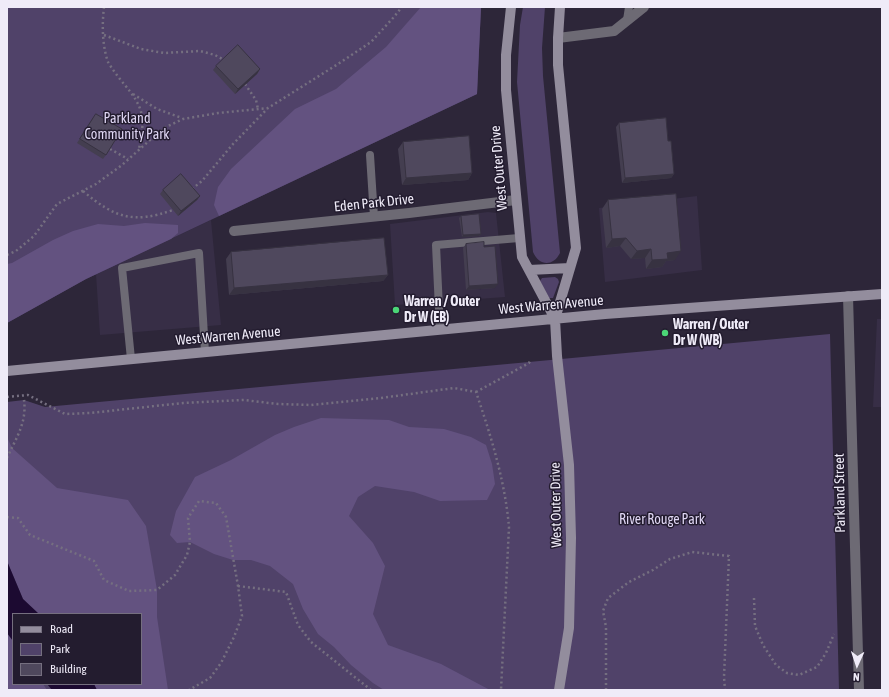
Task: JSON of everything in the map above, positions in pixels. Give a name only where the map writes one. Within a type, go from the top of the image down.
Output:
[{"type":"main road","name":"West Outer Drive","points":[[511,7],[506,55],[506,90],[519,238],[522,257],[555,319]]},
{"type":"main road","name":"West Outer Drive","points":[[559,690],[569,628],[571,538],[569,466],[555,319],[576,248],[558,65],[560,7]]},
{"type":"main road","points":[[528,270],[570,268]]},
{"type":"main road","name":"West Warren Avenue","points":[[7,371],[555,319],[882,294]]},
{"type":"street","points":[[558,38],[614,31],[644,7]]},
{"type":"street","name":"Eden Park Drive","points":[[234,231],[374,217],[516,200]]},
{"type":"street","name":"Parkland Street","points":[[848,296],[859,690]]},
{"type":"lane","points":[[627,20],[629,7]]},
{"type":"lane","points":[[370,155],[374,217]]},
{"type":"lane","points":[[440,330],[436,245],[519,238]]},
{"type":"lane","points":[[131,359],[122,268],[199,253],[205,352]]},
{"type":"path","points":[[190,192],[202,181],[233,144],[268,108],[370,42],[402,7]]},
{"type":"path","points":[[104,8],[104,35],[109,62],[141,109],[143,127],[139,149]]},
{"type":"path","points":[[104,35],[141,49],[164,53],[200,51],[215,55],[224,60]]},
{"type":"path","points":[[245,84],[256,100],[258,109]]},
{"type":"path","points":[[132,94],[157,109],[183,118]]},
{"type":"path","points":[[7,255],[16,251],[34,236],[57,204],[96,184],[166,127],[183,118],[268,108]]},
{"type":"path","points":[[110,149],[128,159]]},
{"type":"path","points":[[83,191],[96,202],[114,213],[132,218],[156,216],[173,210]]},
{"type":"path","points":[[7,397],[28,395],[65,414],[90,413],[183,403],[244,400],[278,404],[311,405],[381,398],[454,388],[476,392],[529,363],[531,359]]},
{"type":"path","points":[[476,392],[497,458],[507,502],[509,527],[501,690]]},
{"type":"path","points":[[7,458],[20,431],[26,412],[24,400]]},
{"type":"path","points":[[7,517],[18,518],[30,535],[94,561],[104,580],[129,591],[157,590],[175,575],[187,556],[190,542],[188,518],[199,501],[216,503],[226,517],[242,616],[234,637],[221,663],[210,678],[189,690]]},
{"type":"path","points":[[606,690],[606,627],[603,611],[608,598],[629,582],[653,570],[670,559],[692,552],[729,556],[724,670],[725,690]]},
{"type":"path","points":[[238,586],[286,592],[298,625],[311,642],[371,690]]},
{"type":"path","points":[[754,598],[755,626],[763,645],[776,665],[788,673],[799,675],[816,667],[826,653],[834,634]]},
{"type":"shaded area","points":[[421,7],[481,7],[477,94],[219,216],[214,205],[218,187],[231,169],[295,109],[336,89],[386,47]]},
{"type":"shaded area","points":[[697,196],[702,270],[605,282],[599,208]]},
{"type":"shaded area","points":[[488,212],[496,213],[505,297],[395,305],[390,224]]},
{"type":"shaded area","points":[[211,220],[221,325],[100,335],[96,274]]},
{"type":"shaded area","points":[[145,223],[178,225],[178,233],[171,239],[86,279],[7,323],[7,264],[12,263],[53,240],[73,231],[98,224],[124,226]]},
{"type":"shaded area","points":[[877,319],[882,319],[882,407],[873,407]]},
{"type":"shaded area","points":[[321,418],[389,420],[409,427],[444,429],[471,437],[486,445],[492,464],[495,484],[487,500],[440,501],[414,492],[375,486],[358,497],[349,516],[373,543],[385,566],[373,614],[388,645],[441,664],[490,690],[384,690],[351,665],[334,647],[318,634],[303,609],[293,584],[270,566],[251,560],[233,560],[214,554],[190,542],[177,543],[170,535],[176,511],[195,477],[231,460],[275,435]]},
{"type":"shaded area","points":[[7,437],[12,448],[57,488],[128,500],[146,526],[157,590],[157,617],[168,690],[97,690],[94,685],[142,685],[142,613],[38,613],[23,599],[7,561]]},
{"type":"shaded area","points":[[7,561],[23,599],[38,613],[12,613],[12,640],[7,633]]},
{"type":"shaded area","points":[[7,633],[12,640],[12,685],[44,685],[47,690],[7,690]]},
{"type":"shaded area","points":[[48,685],[94,685],[97,690],[52,690]]},
{"type":"green space","name":"Parkland Community Park","points":[[7,7],[481,7],[477,94],[86,279],[7,323]]},
{"type":"green space","points":[[523,7],[545,7],[542,48],[543,76],[560,253],[554,261],[550,263],[542,262],[533,252],[517,82],[520,25]]},
{"type":"green space","points":[[555,277],[559,282],[553,298],[549,298],[540,281],[542,278]]},
{"type":"green space","name":"River Rouge Park","points":[[830,334],[839,690],[7,690],[7,402],[24,400],[45,407]]},
{"type":"building","points":[[238,45],[260,69],[238,89],[216,66]]},
{"type":"building","points":[[96,114],[122,129],[106,155],[80,139]]},
{"type":"building","points":[[666,118],[668,141],[671,141],[674,174],[625,178],[619,123]]},
{"type":"building","points":[[469,136],[472,173],[406,178],[403,142]]},
{"type":"building","points":[[181,174],[200,196],[181,211],[163,190]]},
{"type":"building","points":[[676,194],[681,251],[667,253],[668,259],[652,260],[651,249],[637,251],[626,238],[612,239],[608,200]]},
{"type":"building","points":[[479,214],[481,234],[463,235],[461,216]]},
{"type":"building","points":[[384,238],[388,275],[234,288],[231,252]]},
{"type":"building","points":[[484,242],[484,247],[495,246],[498,284],[469,286],[466,244]]},
{"type":"place","name":"Warren / Outer Dr W (EB)","points":[[396,310]]},
{"type":"place","name":"Warren / Outer Dr W (WB)","points":[[665,333]]}]
